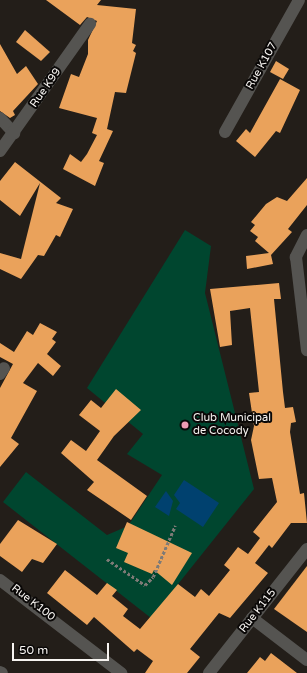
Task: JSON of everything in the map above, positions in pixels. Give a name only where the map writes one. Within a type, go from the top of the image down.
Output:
[{"type":"street","name":"Rue K107","points":[[225,132],[299,0]]},
{"type":"street","name":"Rue K99","points":[[0,151],[90,24]]},
{"type":"street","points":[[0,118],[14,133]]},
{"type":"street","points":[[307,236],[296,257],[307,350]]},
{"type":"street","name":"Rue K115","points":[[209,673],[307,549]]},
{"type":"street","name":"Rue K100","points":[[0,580],[119,672]]},
{"type":"street","points":[[252,618],[307,660]]},
{"type":"path","points":[[107,559],[145,585],[153,577],[175,526]]},
{"type":"green space","name":"Club Municipal de Cocody","points":[[185,230],[211,246],[205,293],[254,489],[151,618],[3,502],[26,472],[107,535],[128,526],[162,475],[127,454],[143,434],[87,388]]},
{"type":"water","points":[[184,480],[219,503],[203,527],[176,509],[180,503],[174,495]]},
{"type":"water","points":[[166,491],[173,501],[169,516],[155,507]]},
{"type":"building","points":[[46,0],[101,0],[97,5],[136,9],[132,43],[136,45],[133,51],[136,53],[126,93],[115,92],[107,129],[113,131],[99,161],[104,163],[95,186],[63,169],[70,154],[81,162],[87,154],[97,135],[92,133],[97,118],[59,108],[71,74],[79,77],[88,54],[88,40],[97,21],[87,17],[80,25]]},
{"type":"building","points":[[25,30],[50,52],[41,61],[16,42]]},
{"type":"building","points":[[0,44],[17,74],[26,66],[38,84],[13,111],[15,115],[10,118],[0,111]]},
{"type":"building","points":[[276,61],[289,69],[283,79],[270,72]]},
{"type":"building","points":[[280,79],[300,90],[280,133],[276,131],[255,157],[236,141],[246,129],[250,133]]},
{"type":"building","points":[[15,162],[61,198],[56,203],[73,209],[60,237],[56,235],[44,256],[38,255],[21,279],[0,269],[0,253],[21,259],[40,183],[20,216],[0,200],[0,181]]},
{"type":"building","points":[[307,178],[307,205],[288,229],[292,232],[271,255],[273,264],[247,269],[246,256],[269,253],[255,241],[258,237],[250,231],[255,225],[251,222],[266,204],[277,197],[287,201]]},
{"type":"building","points":[[279,283],[281,299],[274,299],[283,392],[285,408],[293,407],[296,422],[291,423],[290,432],[300,494],[304,493],[307,523],[291,523],[272,548],[269,545],[255,563],[268,573],[230,618],[219,613],[190,649],[200,657],[187,673],[145,673],[153,661],[137,649],[134,652],[94,617],[87,625],[47,593],[65,570],[97,595],[107,583],[117,590],[112,596],[128,609],[123,616],[140,629],[178,584],[195,597],[201,589],[209,596],[230,570],[224,565],[238,547],[248,554],[260,538],[253,532],[277,502],[272,478],[259,479],[251,440],[254,426],[249,393],[259,392],[250,308],[230,311],[232,345],[220,347],[210,289]]},
{"type":"building","points":[[40,323],[57,332],[52,339],[56,342],[47,354],[61,366],[53,376],[38,363],[23,383],[37,391],[11,438],[19,444],[0,467],[0,388],[13,364],[0,357],[0,343],[14,352],[27,331],[33,335]]},
{"type":"building","points":[[116,389],[141,410],[114,436],[97,460],[147,496],[131,520],[87,490],[94,482],[61,453],[71,440],[86,451],[100,431],[79,415],[91,400],[101,408]]},
{"type":"building","points":[[18,520],[57,544],[43,563],[32,559],[22,572],[0,556],[0,544]]},
{"type":"building","points":[[127,522],[192,553],[172,585],[154,570],[152,574],[124,562],[128,553],[116,548]]},
{"type":"building","points":[[307,566],[307,632],[274,609]]},
{"type":"building","points":[[271,653],[297,673],[247,673],[260,657],[265,661]]},
{"type":"place","name":"Club Municipal de Cocody","points":[[185,425]]}]
